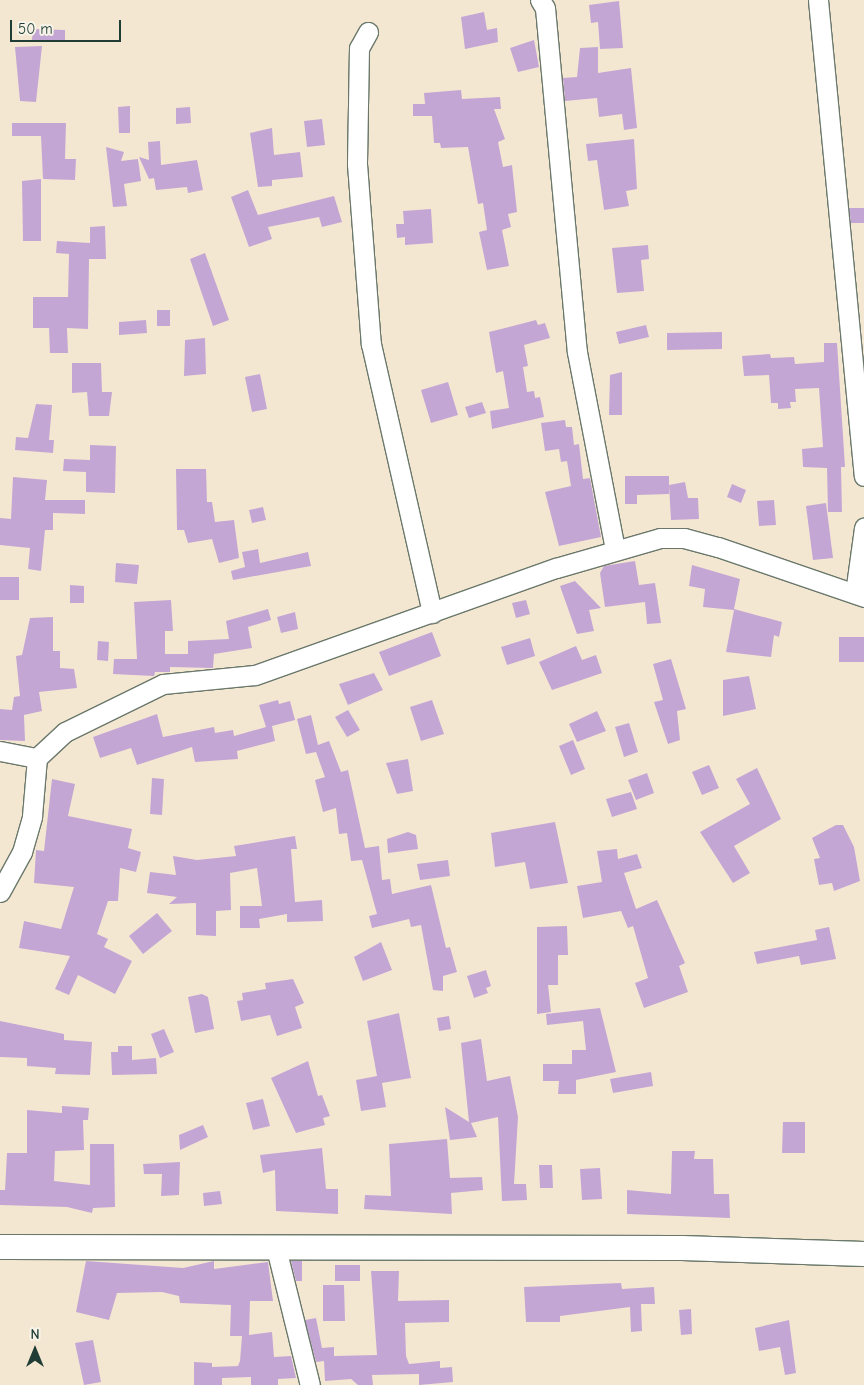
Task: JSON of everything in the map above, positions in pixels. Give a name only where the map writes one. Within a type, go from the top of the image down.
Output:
[{"type":"main road","points":[[0,1247],[682,1248],[864,1254]]},
{"type":"street","points":[[540,0],[545,8],[577,352],[615,549]]},
{"type":"street","points":[[818,0],[864,476]]},
{"type":"street","points":[[368,32],[359,48],[357,164],[371,344],[432,613]]},
{"type":"street","points":[[0,892],[22,852],[32,816],[37,758],[65,732],[163,684],[255,675],[615,549],[660,538],[684,538],[859,595],[864,528]]},
{"type":"street","points":[[0,751],[37,758]]},
{"type":"street","points":[[276,1248],[310,1385]]},
{"type":"building","points":[[619,1],[623,48],[600,49],[598,22],[591,23],[589,5]]},
{"type":"building","points":[[484,12],[487,30],[497,28],[498,42],[465,49],[461,17]]},
{"type":"building","points":[[33,29],[65,30],[65,42],[32,40]]},
{"type":"building","points":[[534,40],[539,67],[518,72],[510,48]]},
{"type":"building","points":[[42,46],[36,102],[20,101],[15,47]]},
{"type":"building","points":[[598,47],[598,73],[631,68],[637,128],[624,130],[622,114],[599,117],[597,98],[565,101],[563,78],[577,77],[580,48]]},
{"type":"building","points":[[461,90],[462,99],[500,97],[501,109],[494,109],[505,139],[498,142],[503,167],[512,165],[517,212],[508,214],[511,227],[502,230],[509,266],[487,270],[479,232],[487,230],[483,203],[478,204],[468,147],[441,148],[440,143],[434,143],[432,116],[413,116],[413,104],[425,104],[424,93]]},
{"type":"building","points":[[130,106],[130,133],[119,133],[118,107]]},
{"type":"building","points":[[190,107],[191,123],[176,124],[176,108]]},
{"type":"building","points":[[322,119],[325,145],[307,147],[304,121]]},
{"type":"building","points":[[12,123],[66,123],[65,159],[76,159],[75,180],[43,179],[41,136],[12,136]]},
{"type":"building","points":[[272,128],[274,155],[300,152],[303,177],[272,180],[272,186],[258,187],[250,133]]},
{"type":"building","points":[[634,139],[637,189],[626,191],[629,206],[604,210],[597,160],[588,161],[586,144]]},
{"type":"building","points":[[160,141],[161,165],[197,160],[203,190],[188,193],[187,187],[156,190],[154,178],[149,179],[139,157],[149,160],[148,142]]},
{"type":"building","points":[[106,147],[124,152],[121,161],[138,159],[141,181],[124,184],[127,206],[113,207]]},
{"type":"building","points":[[41,179],[41,241],[23,241],[22,181]]},
{"type":"building","points":[[248,190],[258,215],[334,196],[342,222],[322,227],[319,217],[268,227],[272,239],[249,247],[231,197]]},
{"type":"building","points":[[849,208],[864,208],[864,223],[851,223]]},
{"type":"building","points":[[431,209],[433,243],[405,245],[405,237],[397,238],[396,224],[404,224],[403,211]]},
{"type":"building","points":[[105,226],[106,259],[89,259],[88,329],[67,328],[68,353],[50,353],[49,328],[33,328],[33,297],[68,297],[69,254],[56,253],[57,241],[90,243],[90,227]]},
{"type":"building","points":[[648,245],[649,259],[641,260],[644,291],[617,293],[612,248]]},
{"type":"building","points":[[205,253],[229,320],[213,326],[190,259]]},
{"type":"building","points":[[157,310],[170,310],[170,326],[157,326]]},
{"type":"building","points":[[146,320],[147,333],[119,335],[119,322]]},
{"type":"building","points":[[536,320],[538,325],[545,323],[550,338],[524,345],[528,366],[523,367],[527,392],[534,391],[535,398],[540,397],[544,417],[492,429],[490,411],[509,408],[503,371],[496,373],[489,332]]},
{"type":"building","points":[[646,325],[649,337],[619,344],[616,332]]},
{"type":"building","points":[[722,332],[722,349],[667,350],[667,333]]},
{"type":"building","points":[[205,338],[206,374],[184,376],[185,340]]},
{"type":"building","points":[[824,343],[837,343],[845,467],[841,467],[842,512],[828,512],[827,468],[803,467],[802,449],[823,447],[819,388],[795,389],[796,402],[790,402],[791,408],[778,409],[778,403],[771,403],[769,375],[744,376],[742,356],[770,354],[771,358],[794,357],[795,364],[824,362]]},
{"type":"building","points":[[72,363],[101,363],[102,392],[112,392],[109,416],[89,416],[87,392],[72,393]]},
{"type":"building","points":[[622,372],[622,415],[609,415],[610,375]]},
{"type":"building","points":[[260,374],[267,409],[252,412],[245,377]]},
{"type":"building","points":[[448,382],[458,415],[431,423],[421,390]]},
{"type":"building","points":[[482,402],[486,413],[469,418],[465,407]]},
{"type":"building","points":[[36,404],[52,405],[49,440],[54,440],[53,453],[15,450],[16,437],[28,438]]},
{"type":"building","points":[[565,420],[566,427],[572,427],[574,445],[579,444],[583,479],[590,478],[601,537],[559,546],[545,492],[571,486],[567,461],[561,462],[559,449],[545,451],[541,423]]},
{"type":"building","points":[[90,445],[116,446],[115,493],[86,492],[86,472],[63,471],[64,459],[90,460]]},
{"type":"building","points":[[176,469],[206,469],[207,502],[212,502],[215,522],[234,520],[239,558],[219,563],[212,539],[188,543],[184,530],[177,530]]},
{"type":"building","points":[[625,476],[669,476],[669,494],[637,495],[637,504],[625,504]]},
{"type":"building","points":[[13,477],[47,480],[45,500],[85,500],[85,514],[53,513],[53,530],[45,530],[41,571],[28,569],[30,548],[0,545],[0,518],[11,519]]},
{"type":"building","points":[[685,482],[688,498],[698,498],[699,519],[671,520],[669,485]]},
{"type":"building","points":[[732,484],[746,490],[741,503],[727,497]]},
{"type":"building","points":[[774,500],[776,525],[759,526],[757,501]]},
{"type":"building","points":[[826,503],[833,558],[813,560],[806,506]]},
{"type":"building","points":[[263,507],[266,520],[252,523],[249,510]]},
{"type":"building","points":[[258,549],[260,563],[308,552],[311,566],[233,580],[231,571],[245,567],[242,552]]},
{"type":"building","points":[[635,561],[639,585],[655,583],[661,623],[647,624],[645,602],[605,607],[600,573],[604,566]]},
{"type":"building","points":[[116,563],[139,565],[137,584],[115,582]]},
{"type":"building","points":[[692,565],[740,579],[734,609],[782,622],[779,637],[774,635],[771,657],[726,652],[734,610],[703,607],[705,589],[689,586]]},
{"type":"building","points":[[0,577],[19,577],[19,600],[0,600]]},
{"type":"building","points":[[575,581],[601,608],[589,610],[594,631],[577,634],[560,586]]},
{"type":"building","points":[[70,585],[84,586],[84,603],[70,603]]},
{"type":"building","points":[[171,600],[173,631],[165,631],[165,654],[188,654],[188,641],[229,639],[226,621],[268,609],[271,620],[248,627],[252,648],[214,654],[213,668],[170,667],[170,672],[155,672],[154,676],[113,674],[114,659],[137,659],[134,602]]},
{"type":"building","points":[[526,600],[530,614],[516,618],[512,603]]},
{"type":"building","points":[[295,612],[298,629],[281,633],[277,617]]},
{"type":"building","points":[[53,617],[53,651],[60,651],[60,668],[74,669],[77,688],[39,692],[42,711],[24,715],[25,741],[0,740],[0,709],[12,710],[14,697],[20,696],[16,656],[22,655],[30,618]]},
{"type":"building","points":[[432,632],[441,656],[389,676],[379,652]]},
{"type":"building","points":[[839,637],[864,637],[864,662],[839,662]]},
{"type":"building","points":[[530,638],[535,656],[507,665],[501,647]]},
{"type":"building","points":[[98,641],[109,642],[108,661],[97,660]]},
{"type":"building","points":[[576,646],[582,660],[596,655],[602,673],[552,690],[539,662]]},
{"type":"building","points":[[671,659],[686,709],[677,711],[680,740],[668,744],[654,702],[663,700],[653,664]]},
{"type":"building","points":[[374,673],[383,690],[348,705],[339,684]]},
{"type":"building","points":[[749,676],[756,709],[723,716],[723,680]]},
{"type":"building","points":[[278,700],[279,704],[290,701],[295,720],[272,726],[275,741],[237,751],[238,759],[195,762],[192,747],[137,765],[131,748],[100,758],[93,737],[157,714],[163,737],[214,727],[215,733],[233,730],[234,736],[266,727],[259,705]]},
{"type":"building","points":[[432,700],[444,734],[421,741],[410,707]]},
{"type":"building","points":[[348,710],[360,730],[347,737],[335,717]]},
{"type":"building","points":[[597,711],[606,731],[577,742],[569,724]]},
{"type":"building","points":[[311,715],[318,745],[329,741],[341,772],[348,770],[365,848],[379,846],[382,880],[390,879],[392,894],[431,885],[446,948],[450,947],[457,972],[443,976],[443,991],[433,990],[421,925],[411,927],[409,919],[372,928],[369,916],[377,914],[362,860],[351,861],[347,833],[339,834],[336,808],[323,812],[315,780],[325,777],[316,752],[306,754],[297,719]]},
{"type":"building","points":[[629,723],[638,752],[624,757],[615,727]]},
{"type":"building","points":[[573,740],[585,769],[571,775],[559,746]]},
{"type":"building","points":[[408,759],[413,791],[397,794],[386,763]]},
{"type":"building","points":[[709,765],[719,788],[702,795],[692,772]]},
{"type":"building","points":[[757,768],[781,819],[734,846],[750,873],[733,883],[700,832],[750,804],[736,779]]},
{"type":"building","points":[[647,773],[654,793],[636,800],[628,780]]},
{"type":"building","points":[[152,778],[164,779],[162,815],[150,814]]},
{"type":"building","points":[[52,779],[75,784],[68,816],[132,829],[128,848],[141,852],[136,872],[120,868],[118,901],[108,901],[97,934],[108,939],[104,947],[132,961],[115,994],[78,975],[69,995],[55,989],[70,956],[19,948],[24,921],[61,929],[74,887],[34,883],[36,850],[44,851]]},
{"type":"building","points":[[631,792],[637,809],[612,817],[606,799]]},
{"type":"building","points":[[555,822],[568,883],[530,889],[525,862],[495,867],[491,833]]},
{"type":"building","points":[[836,825],[843,825],[854,847],[860,881],[834,891],[832,883],[819,885],[814,859],[820,858],[812,838]]},
{"type":"building","points":[[408,832],[416,835],[418,849],[388,853],[387,839]]},
{"type":"building","points":[[295,836],[297,849],[291,849],[295,902],[322,900],[323,921],[287,922],[287,914],[259,919],[260,928],[240,928],[240,906],[262,906],[257,868],[230,873],[231,910],[216,911],[216,936],[196,935],[196,903],[169,904],[177,897],[147,893],[150,872],[176,875],[173,856],[197,860],[236,856],[234,846]]},
{"type":"building","points":[[617,849],[618,859],[637,854],[642,868],[624,873],[636,909],[657,900],[685,963],[679,966],[688,992],[644,1008],[635,983],[648,978],[633,926],[628,928],[621,911],[583,918],[577,886],[602,882],[597,851]]},
{"type":"building","points":[[448,860],[450,876],[420,880],[417,864]]},
{"type":"building","points":[[157,913],[172,931],[143,954],[129,936]]},
{"type":"building","points":[[567,926],[568,955],[558,955],[558,985],[548,985],[551,1012],[537,1014],[537,927]]},
{"type":"building","points":[[829,927],[836,959],[801,965],[799,956],[757,964],[754,952],[817,940],[815,930]]},
{"type":"building","points":[[381,942],[392,970],[363,981],[354,957]]},
{"type":"building","points":[[486,970],[491,986],[486,988],[488,993],[474,998],[467,976]]},
{"type":"building","points":[[293,979],[304,1003],[295,1007],[302,1028],[277,1036],[270,1015],[241,1021],[237,1001],[243,1000],[242,993],[266,989],[265,983]]},
{"type":"building","points":[[202,994],[208,997],[214,1029],[195,1033],[188,997]]},
{"type":"building","points":[[600,1008],[616,1072],[576,1080],[576,1094],[558,1094],[559,1081],[543,1081],[543,1064],[572,1064],[572,1050],[586,1050],[583,1021],[547,1025],[546,1014]]},
{"type":"building","points":[[399,1013],[411,1078],[382,1083],[386,1107],[361,1111],[356,1080],[377,1076],[367,1021]]},
{"type":"building","points":[[449,1016],[451,1029],[439,1031],[437,1018]]},
{"type":"building","points":[[0,1021],[64,1034],[64,1040],[92,1042],[90,1075],[55,1074],[56,1068],[27,1066],[27,1058],[0,1057]]},
{"type":"building","points":[[164,1029],[174,1052],[160,1058],[151,1034]]},
{"type":"building","points":[[481,1039],[487,1081],[510,1076],[518,1117],[514,1184],[526,1184],[527,1200],[502,1201],[498,1117],[471,1123],[477,1137],[450,1140],[445,1107],[469,1122],[461,1043]]},
{"type":"building","points":[[118,1046],[132,1046],[132,1060],[156,1058],[157,1074],[112,1075],[111,1052],[118,1052]]},
{"type":"building","points":[[308,1061],[318,1096],[322,1095],[330,1116],[323,1118],[325,1125],[296,1133],[271,1078]]},
{"type":"building","points":[[651,1072],[653,1086],[613,1093],[610,1079]]},
{"type":"building","points":[[263,1099],[270,1126],[253,1130],[246,1103]]},
{"type":"building","points":[[62,1106],[89,1108],[88,1120],[83,1120],[84,1150],[55,1151],[54,1181],[90,1185],[90,1144],[114,1144],[115,1207],[93,1208],[92,1213],[67,1207],[0,1205],[0,1190],[5,1190],[7,1153],[27,1153],[27,1110],[62,1113]]},
{"type":"building","points":[[783,1122],[805,1122],[805,1153],[782,1153]]},
{"type":"building","points":[[203,1125],[208,1137],[180,1150],[179,1135]]},
{"type":"building","points":[[447,1139],[450,1178],[482,1177],[483,1190],[451,1193],[452,1214],[364,1209],[365,1195],[391,1196],[389,1144]]},
{"type":"building","points":[[322,1148],[326,1189],[338,1189],[338,1214],[276,1211],[275,1170],[263,1173],[260,1155]]},
{"type":"building","points":[[672,1151],[695,1151],[694,1159],[713,1159],[714,1194],[729,1194],[730,1218],[627,1214],[627,1190],[671,1194]]},
{"type":"building","points":[[180,1162],[179,1195],[161,1196],[162,1174],[144,1174],[143,1164]]},
{"type":"building","points":[[539,1165],[552,1165],[553,1188],[540,1188]]},
{"type":"building","points":[[600,1168],[602,1199],[582,1200],[580,1169]]},
{"type":"building","points":[[220,1191],[222,1204],[204,1206],[203,1193]]},
{"type":"building","points":[[86,1261],[183,1268],[214,1261],[214,1269],[268,1262],[273,1301],[250,1301],[249,1335],[272,1332],[274,1357],[291,1356],[296,1378],[278,1379],[278,1385],[251,1385],[251,1377],[222,1378],[222,1385],[194,1385],[194,1362],[212,1363],[212,1367],[238,1366],[242,1336],[230,1336],[231,1305],[180,1303],[179,1296],[162,1292],[117,1293],[109,1320],[76,1312]]},
{"type":"building","points":[[291,1261],[302,1261],[302,1281],[296,1281]]},
{"type":"building","points":[[335,1265],[360,1265],[360,1281],[335,1281]]},
{"type":"building","points":[[371,1271],[399,1271],[398,1301],[449,1300],[449,1322],[405,1323],[406,1356],[409,1364],[440,1361],[440,1368],[452,1367],[453,1382],[419,1385],[419,1374],[372,1375],[373,1385],[358,1385],[351,1379],[325,1381],[324,1361],[316,1362],[305,1320],[316,1318],[322,1348],[334,1347],[334,1356],[377,1355]]},
{"type":"building","points":[[621,1283],[622,1289],[654,1287],[655,1304],[641,1304],[642,1331],[631,1332],[630,1307],[560,1316],[560,1322],[526,1322],[524,1287]]},
{"type":"building","points":[[323,1285],[344,1285],[345,1321],[323,1321]]},
{"type":"building","points":[[691,1309],[692,1334],[681,1335],[679,1310]]},
{"type":"building","points":[[789,1320],[796,1373],[785,1375],[780,1347],[759,1351],[755,1328]]},
{"type":"building","points":[[93,1340],[101,1382],[84,1385],[75,1343]]}]
